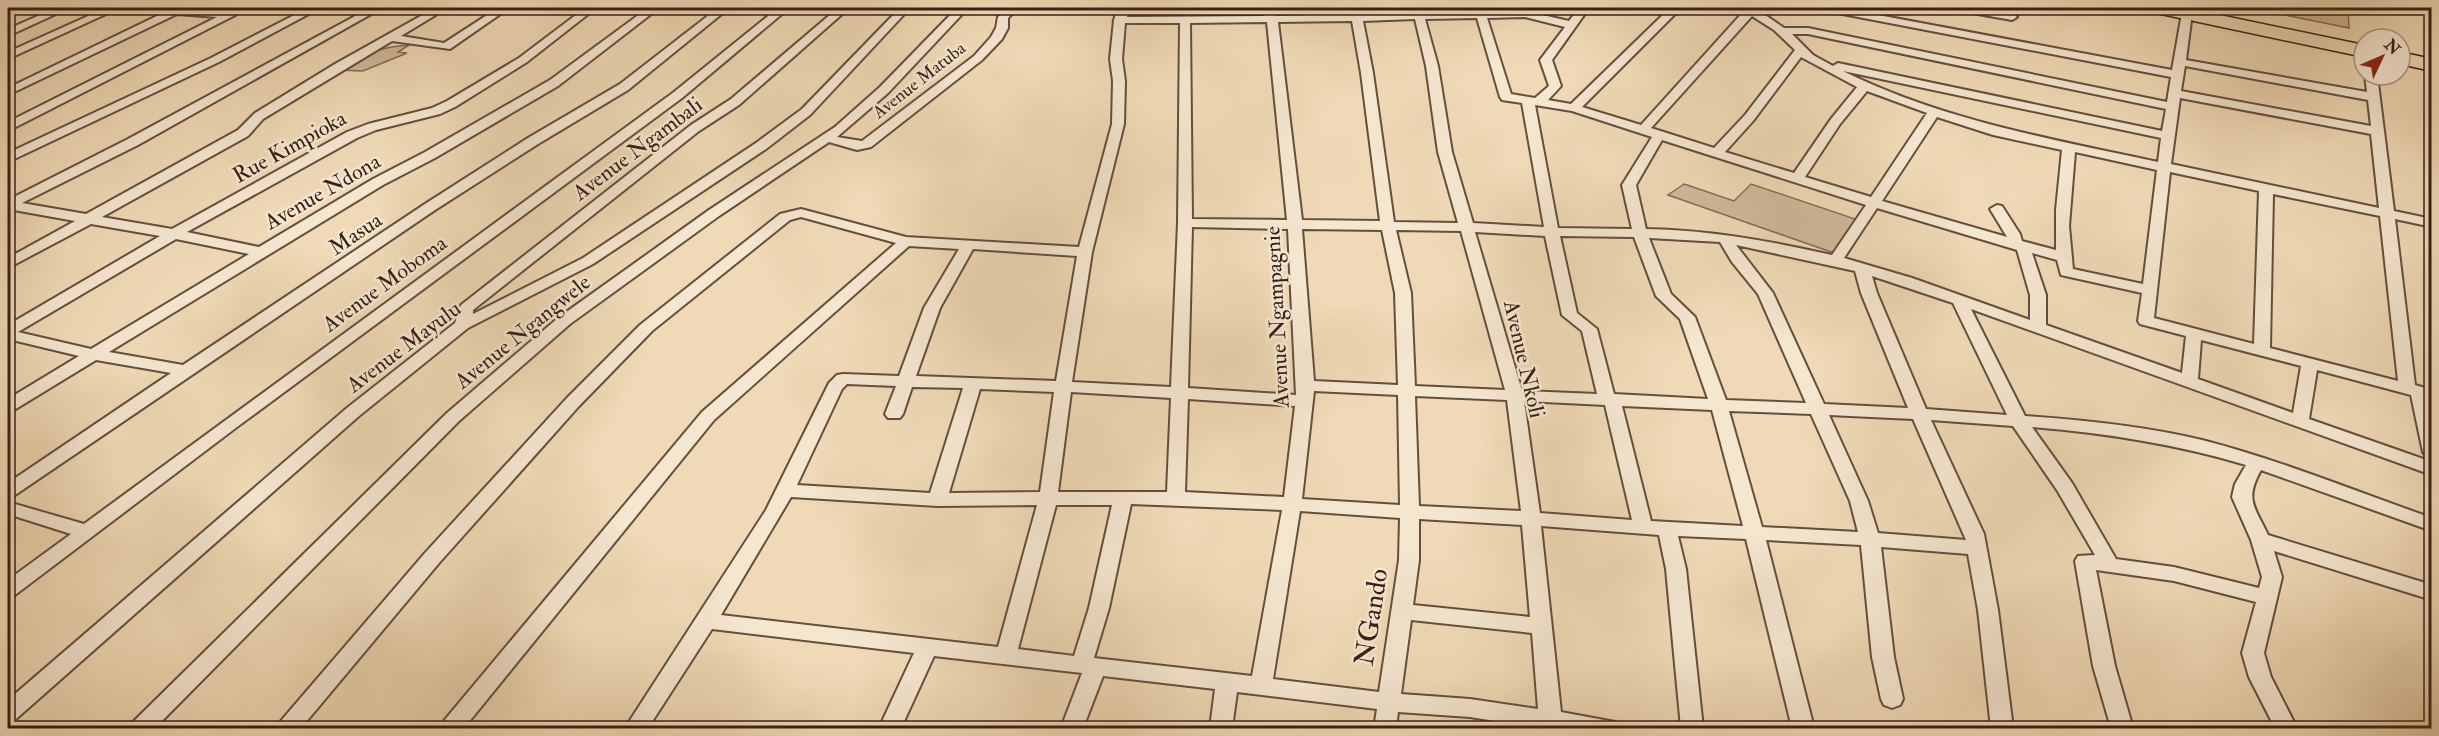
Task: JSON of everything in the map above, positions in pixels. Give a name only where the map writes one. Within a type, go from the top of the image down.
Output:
[{"type":"highway","points":[[2161,8],[2192,10],[2352,42]]},
{"type":"highway","points":[[2192,10],[2352,48]]},
{"type":"highway","points":[[2412,53],[2432,57]]},
{"type":"highway","points":[[2412,61],[2432,65]]},
{"type":"street","points":[[8,33],[63,8]]},
{"type":"street","points":[[8,57],[114,8]]},
{"type":"street","points":[[146,8],[229,15]]},
{"type":"street","points":[[8,127],[244,8]]},
{"type":"street","points":[[8,158],[205,66],[315,8]]},
{"type":"street","points":[[8,205],[133,142],[377,8]]},
{"type":"street","points":[[8,264],[243,133],[259,116],[355,56],[442,8]]},
{"type":"street","points":[[390,37],[446,47],[504,8]]},
{"type":"street","name":"Rue Kimpioka","points":[[8,333],[174,234],[361,130],[451,104],[523,60],[591,8]]},
{"type":"street","name":"Avenue Ndona","points":[[8,406],[378,182],[450,144],[554,83],[654,8]]},
{"type":"street","name":"Masua","points":[[8,491],[430,207],[533,141],[624,87],[724,8]]},
{"type":"street","name":"Avenue Moboma","points":[[8,590],[231,423],[678,95],[784,8]]},
{"type":"street","name":"Avenue Ngambali","points":[[462,326],[466,308],[551,238],[695,128],[735,102],[844,8]]},
{"type":"street","name":"Avenue Mayulu","points":[[8,713],[353,412],[462,326],[588,261],[761,146],[806,112],[905,8]]},
{"type":"street","name":"Avenue Ngangwele","points":[[141,729],[291,576],[439,431],[546,336],[714,213],[827,138],[884,90],[963,8]]},
{"type":"street","name":"Avenue Matuba","points":[[827,138],[860,146],[866,144],[978,58],[996,39],[1002,28],[1003,17],[1013,8]]},
{"type":"street","points":[[1533,101],[1554,88],[1555,83],[1546,60],[1584,8]]},
{"type":"street","points":[[1575,108],[1676,8]]},
{"type":"street","points":[[1827,8],[2177,68],[2373,97]]},
{"type":"street","points":[[1961,8],[2012,17]]},
{"type":"street","points":[[8,92],[179,9]]},
{"type":"street","points":[[1803,729],[1719,405],[1687,317],[1664,297],[1640,234],[1630,182],[1651,132],[1748,9],[1781,31],[1800,51],[1816,62],[1864,87],[1997,132],[2432,223]]},
{"type":"street","points":[[2192,10],[2177,68],[2146,321],[2419,392]]},
{"type":"street","points":[[1480,11],[1504,95],[1575,108],[1797,177],[1931,222],[2063,257]]},
{"type":"street","points":[[1006,655],[1048,498],[1085,252],[1118,124],[1119,81],[1116,59],[1121,14],[1185,21],[1269,13],[1527,11],[1572,25]]},
{"type":"street","name":"NGando","points":[[1356,12],[1388,227],[1403,293],[1410,513],[1409,560],[1387,702],[1385,729]]},
{"type":"street","name":"Avenue Nkoli","points":[[1418,12],[1432,66],[1445,152],[1515,395],[1531,518],[1551,725]]},
{"type":"street","name":"Avenue Ngampagnie","points":[[1261,686],[1292,504],[1306,393],[1295,225],[1269,13]]},
{"type":"street","points":[[1176,498],[1185,223],[1185,21]]},
{"type":"street","points":[[1781,31],[1808,31],[2174,107]]},
{"type":"street","points":[[1718,152],[1749,118],[1800,51]]},
{"type":"street","points":[[1816,62],[2168,136]]},
{"type":"street","points":[[1797,177],[1835,122],[1864,87]]},
{"type":"street","points":[[2372,87],[2388,214],[2419,392],[2432,452]]},
{"type":"street","points":[[2174,93],[2378,132]]},
{"type":"street","points":[[1533,101],[1552,232],[1570,315],[1589,329],[1643,527]]},
{"type":"street","points":[[1836,260],[1934,112]]},
{"type":"street","points":[[2069,147],[2062,214],[2063,257],[2068,273],[2148,290]]},
{"type":"street","points":[[2262,352],[2266,188]]},
{"type":"street","points":[[8,205],[174,234],[260,252]]},
{"type":"street","points":[[1997,209],[2020,246],[2038,295],[2038,327]]},
{"type":"street","points":[[288,729],[432,558],[573,402],[646,328],[715,270],[790,214],[801,213],[906,241],[1085,252]]},
{"type":"street","points":[[1185,223],[1468,227],[1725,238],[1836,260],[1862,268],[2038,327],[2432,469]]},
{"type":"street","points":[[1725,238],[1737,259],[1765,293],[1820,410],[1859,501],[1870,539],[1883,657],[1892,699]]},
{"type":"street","points":[[451,729],[708,416],[906,241]]},
{"type":"street","points":[[894,414],[932,308],[968,246]]},
{"type":"street","points":[[1862,268],[1869,293],[1919,414],[1974,534],[1988,610],[2002,729]]},
{"type":"street","points":[[1959,300],[2018,420],[2082,513],[2109,563]]},
{"type":"street","points":[[8,333],[92,354],[187,371]]},
{"type":"street","points":[[2189,382],[2194,334]]},
{"type":"street","points":[[2300,422],[2310,363]]},
{"type":"street","points":[[636,729],[707,621],[775,511],[837,382],[851,378],[1180,392],[1306,393],[1406,390],[1919,414],[2089,426],[2199,446],[2257,462],[2432,525]]},
{"type":"street","points":[[938,500],[973,383]]},
{"type":"street","points":[[2257,462],[2240,493],[2261,540],[2272,577],[2253,653],[2260,677],[2286,729]]},
{"type":"street","points":[[785,490],[938,500],[1176,498],[1410,513],[1531,518],[1667,529],[1870,539],[1976,548]]},
{"type":"street","points":[[1072,729],[1089,665],[1123,498]]},
{"type":"street","points":[[8,508],[88,532]]},
{"type":"street","points":[[1667,529],[1676,569],[1692,729]]},
{"type":"street","points":[[2261,540],[2432,593]]},
{"type":"street","points":[[2122,729],[2104,666],[2084,563],[2088,560],[2174,574],[2267,597]]},
{"type":"street","points":[[1402,612],[1542,626]]},
{"type":"street","points":[[707,621],[1387,702],[1470,708],[1551,725],[1607,729]]},
{"type":"street","points":[[890,729],[927,647]]},
{"type":"street","points":[[1221,729],[1227,682]]},
{"type":"shaded area","points":[[2251,8],[2348,8],[2349,28]]},
{"type":"shaded area","points":[[409,45],[398,52],[407,53],[363,71],[338,70],[372,52]]},
{"type":"shaded area","points":[[1684,184],[1734,201],[1751,184],[1864,222],[1837,254],[1668,195]]}]
